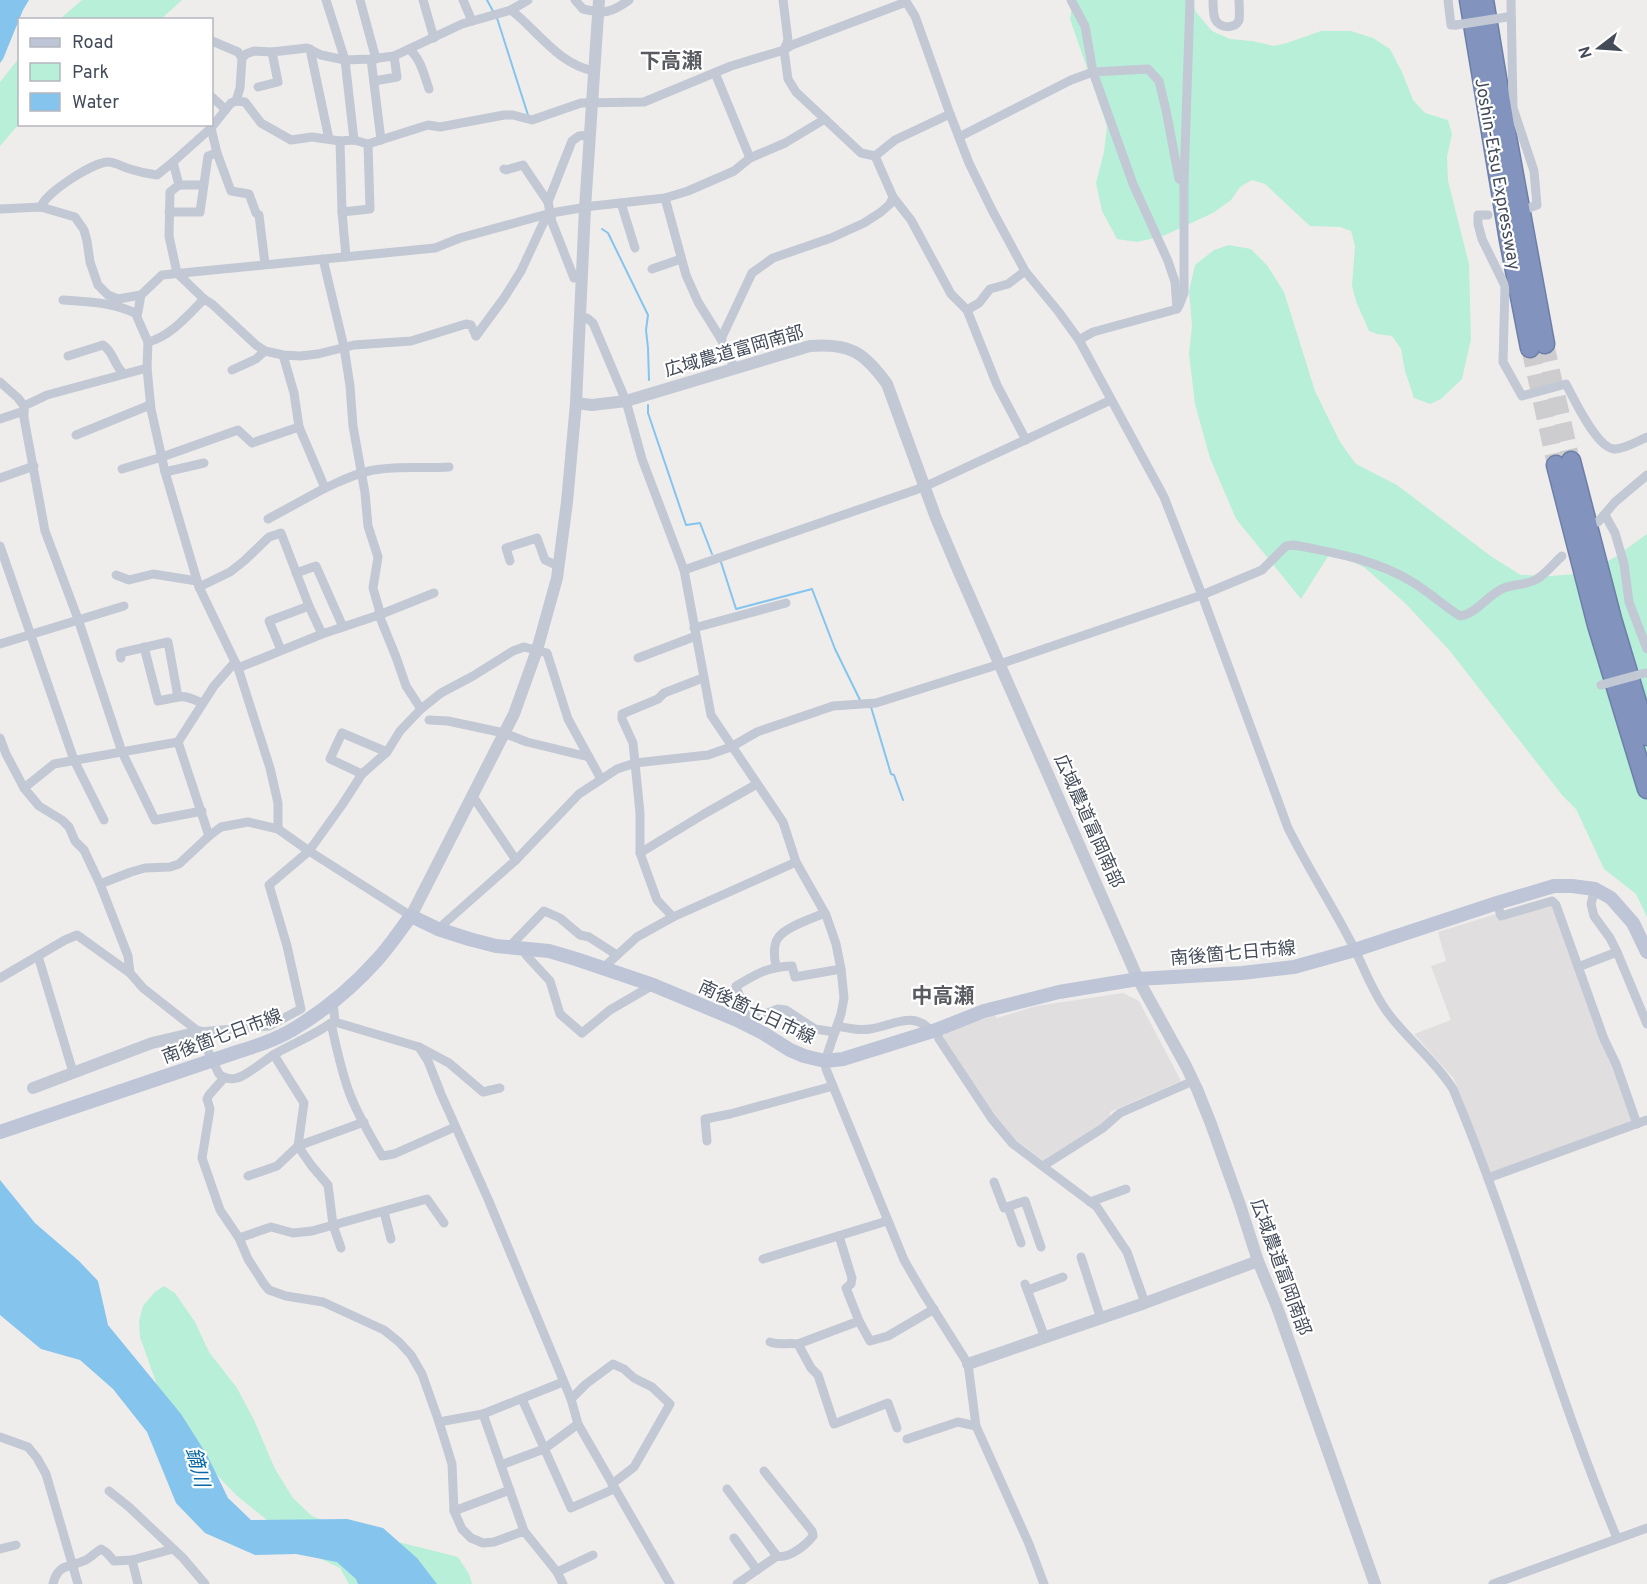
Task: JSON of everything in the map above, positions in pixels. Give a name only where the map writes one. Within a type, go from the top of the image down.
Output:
[{"type":"highway","name":"Joshin-Etsu Expressway","points":[[1469,0],[1509,240],[1537,346],[1513,171],[1484,0]]},
{"type":"highway","points":[[1647,735],[1564,463],[1597,625],[1647,789]]},
{"type":"main road","name":"南後箇七日市線","points":[[0,1132],[267,1042],[291,1031],[333,1003],[378,959],[411,916],[438,929],[469,939],[496,946],[549,951],[653,985],[745,1022],[790,1050],[825,1061],[843,1059],[984,1011],[1041,996],[1138,979],[1242,974],[1294,967],[1355,950],[1554,886],[1595,889],[1611,898],[1633,923],[1647,952]]},
{"type":"street","points":[[326,0],[345,60],[354,140]]},
{"type":"street","points":[[360,0],[373,59],[381,140]]},
{"type":"street","points":[[423,0],[434,38]]},
{"type":"street","points":[[463,0],[472,21]]},
{"type":"street","points":[[242,58],[254,51],[272,52],[307,48],[321,55],[345,60],[394,56],[462,24],[511,10],[528,0]]},
{"type":"street","points":[[575,0],[583,9],[598,6]]},
{"type":"street","points":[[598,6],[605,13],[629,0]]},
{"type":"street","points":[[783,0],[788,40],[784,50],[788,79],[796,92],[861,153],[875,156]]},
{"type":"street","points":[[1071,0],[1085,26],[1094,72],[1133,184],[1168,261],[1175,282],[1178,309]]},
{"type":"street","points":[[1178,309],[1184,293],[1184,182],[1190,0]]},
{"type":"street","points":[[1213,0],[1216,21],[1229,27],[1239,19],[1239,0]]},
{"type":"street","points":[[1448,0],[1450,25],[1509,17]]},
{"type":"street","points":[[1511,0],[1509,17],[1513,108],[1534,171],[1537,206],[1529,208]]},
{"type":"street","points":[[236,100],[245,102],[261,123],[291,140],[312,137],[340,141],[354,140],[368,144],[428,125],[440,127],[504,115],[532,120],[580,103],[644,102],[731,66],[784,50],[906,1],[915,16],[969,163],[987,200],[1025,271],[1058,310],[1079,340],[1164,497],[1288,828],[1355,950],[1376,994],[1388,1013],[1428,1055],[1449,1083],[1488,1178],[1580,1445],[1617,1538]]},
{"type":"street","points":[[100,884],[145,868],[170,867],[179,864],[221,827],[248,822],[278,829],[411,916],[514,714],[537,650],[554,590],[567,502],[576,404],[585,208],[598,6]]},
{"type":"street","points":[[511,10],[546,44],[567,60],[594,71]]},
{"type":"street","points":[[213,41],[238,52],[242,58],[240,88],[236,100],[225,109],[213,125]]},
{"type":"street","points":[[310,49],[329,139]]},
{"type":"street","points":[[409,49],[421,67],[429,89]]},
{"type":"street","points":[[258,87],[278,82],[272,52]]},
{"type":"street","points":[[374,81],[397,77],[394,56]]},
{"type":"street","points":[[959,137],[1071,80],[1094,72],[1148,69],[1159,81],[1179,179],[1184,182]]},
{"type":"street","points":[[715,73],[750,158]]},
{"type":"street","points":[[213,98],[225,109]]},
{"type":"street","points":[[875,156],[895,140],[950,114]]},
{"type":"street","points":[[0,209],[41,207],[75,217],[84,230],[90,262],[98,285],[108,295],[118,299],[141,295],[162,275],[435,248],[460,238],[549,214],[664,198],[688,191],[734,171],[750,158],[785,144],[825,119]]},
{"type":"street","points":[[41,207],[42,201],[61,185],[96,164],[112,162],[131,170],[157,176],[211,128],[217,153],[231,191],[249,194],[256,213],[259,215],[265,264]]},
{"type":"street","points":[[574,278],[549,214],[548,202],[572,141],[579,136],[590,135]]},
{"type":"street","points":[[340,141],[346,257]]},
{"type":"street","points":[[342,212],[370,208],[368,144]]},
{"type":"street","points":[[169,212],[200,212],[208,156],[217,153]]},
{"type":"street","points":[[875,156],[893,197],[911,220],[951,294],[967,310],[997,385],[1026,440]]},
{"type":"street","points":[[173,162],[179,185]]},
{"type":"street","points":[[504,169],[523,165],[548,202]]},
{"type":"street","points":[[203,185],[179,185],[170,192],[169,236],[177,273],[256,345],[265,351],[283,355],[300,356],[366,344],[411,341],[466,324],[471,325],[476,336],[521,271],[549,214]]},
{"type":"street","points":[[721,339],[752,273],[773,258],[864,223],[890,204],[893,197]]},
{"type":"street","points":[[664,198],[686,275],[698,302],[721,339],[735,369]]},
{"type":"street","points":[[621,203],[635,248]]},
{"type":"street","points":[[1488,215],[1478,215],[1478,224],[1482,239],[1505,286],[1503,362],[1522,396],[1566,384],[1595,436],[1609,448],[1615,449],[1647,437]]},
{"type":"street","points":[[323,259],[344,347],[368,526],[378,557],[373,588],[380,609],[379,615],[406,686],[420,709]]},
{"type":"street","points":[[652,269],[681,259]]},
{"type":"street","points":[[967,310],[979,303],[990,289],[1008,284],[1025,271]]},
{"type":"street","points":[[141,295],[137,317],[148,342],[147,368],[150,405],[165,472],[198,584],[236,665],[270,768],[278,803],[278,829]]},
{"type":"street","points":[[148,342],[176,327],[204,299]]},
{"type":"street","points":[[63,300],[105,303],[123,307],[137,314]]},
{"type":"street","points":[[1079,340],[1093,332],[1178,309]]},
{"type":"street","points":[[587,318],[593,323],[626,401],[642,459],[684,570],[711,715],[783,822],[796,862],[825,913],[836,944],[844,998],[825,1061],[833,1086],[903,1260],[968,1364],[976,1426],[1029,1544],[1044,1584]]},
{"type":"street","points":[[68,356],[103,345],[107,347],[117,368],[124,374]]},
{"type":"street","name":"広域農道富岡南部","points":[[576,404],[592,405],[626,401],[810,346],[833,345],[856,352],[875,367],[887,384],[958,572],[1138,979],[1193,1080],[1222,1154],[1258,1261],[1277,1307],[1375,1584]]},
{"type":"street","points":[[232,370],[256,359],[265,351]]},
{"type":"street","points":[[283,355],[294,393],[299,427],[325,488]]},
{"type":"street","points":[[0,419],[24,409],[47,395],[147,368]]},
{"type":"street","points":[[0,382],[18,398],[24,409],[45,531],[78,619],[122,752],[155,820],[202,811]]},
{"type":"street","points":[[684,570],[924,487],[1111,400]]},
{"type":"street","points":[[76,435],[150,405]]},
{"type":"street","points":[[122,469],[162,458],[238,430],[252,443],[299,427]]},
{"type":"street","points":[[165,472],[204,462]]},
{"type":"street","points":[[0,478],[34,466]]},
{"type":"street","points":[[268,519],[325,488],[361,473],[416,466],[449,466]]},
{"type":"street","points":[[1598,522],[1616,502],[1647,475]]},
{"type":"street","points":[[1605,515],[1615,533],[1624,564],[1629,602],[1647,649]]},
{"type":"street","points":[[116,575],[129,580],[153,574],[198,584],[230,572],[269,537],[281,533],[322,634]]},
{"type":"street","points":[[510,561],[506,549],[537,538],[545,560],[558,566]]},
{"type":"street","points":[[438,929],[516,860],[579,794],[617,769],[635,763],[708,755],[731,747],[758,732],[833,706],[876,703],[1000,664],[1202,595],[1262,570],[1286,546],[1294,545],[1367,561],[1415,584],[1460,616],[1466,615],[1504,588],[1537,579],[1562,556]]},
{"type":"street","points":[[0,546],[74,760],[104,820]]},
{"type":"street","points":[[296,573],[316,566],[343,627]]},
{"type":"street","points":[[24,788],[54,764],[178,742],[214,686],[236,665],[379,615],[434,593]]},
{"type":"street","points":[[638,657],[695,632],[786,603]]},
{"type":"street","points":[[0,644],[124,606]]},
{"type":"street","points":[[281,650],[269,621],[309,606]]},
{"type":"street","points":[[121,658],[120,653],[168,642],[178,697]]},
{"type":"street","points":[[144,647],[158,701],[183,696],[202,703]]},
{"type":"street","points":[[33,1088],[152,1043],[199,1032],[268,1026],[301,1009],[287,946],[269,885],[309,851],[362,774],[387,752],[399,731],[420,709],[441,693],[513,651],[524,647],[547,653],[568,719],[601,779]]},
{"type":"street","points":[[1601,685],[1646,672]]},
{"type":"street","points":[[673,917],[657,900],[640,853],[640,813],[633,743],[622,714],[658,699],[664,693],[703,678]]},
{"type":"street","points":[[429,720],[448,721],[589,757]]},
{"type":"street","points":[[362,774],[330,759],[342,733],[387,752]]},
{"type":"street","points":[[0,738],[24,788],[39,806],[63,820],[75,841],[84,850],[128,956],[130,973]]},
{"type":"street","points":[[178,742],[209,836]]},
{"type":"street","points":[[640,853],[694,819],[757,784]]},
{"type":"street","points":[[472,795],[516,860]]},
{"type":"street","points":[[603,968],[638,938],[673,917],[796,862]]},
{"type":"street","points":[[1595,889],[1591,904],[1594,916],[1617,952],[1647,1024]]},
{"type":"street","points":[[1497,903],[1502,916],[1552,901],[1556,904],[1637,1124]]},
{"type":"street","points":[[509,947],[544,911],[560,918],[580,935],[589,938],[617,956]]},
{"type":"street","points":[[776,966],[774,957],[776,939],[791,927],[825,913]]},
{"type":"street","points":[[0,978],[77,935],[130,973],[143,988],[199,1032],[219,1074],[224,1078],[242,1077],[274,1054],[316,1034],[333,1023],[419,1047],[449,1063],[483,1092],[500,1088]]},
{"type":"street","points":[[524,949],[526,955],[550,981],[560,1014],[582,1033],[610,1010],[653,985]]},
{"type":"street","points":[[1578,967],[1617,952]]},
{"type":"street","points":[[38,956],[73,1072]]},
{"type":"street","points":[[841,969],[795,977],[792,966],[776,966],[756,974],[736,986],[745,1022],[777,1010],[786,1010],[815,1029],[870,1029],[912,1020],[926,1025],[933,1030],[1004,1135],[1097,1207],[1127,1252],[1145,1303]]},
{"type":"street","points":[[333,1003],[333,1023],[351,1097],[382,1156],[394,1154],[455,1127]]},
{"type":"street","points":[[419,1047],[428,1061],[488,1199],[571,1399],[578,1424],[670,1584]]},
{"type":"street","points":[[274,1054],[304,1103],[298,1146],[328,1185],[333,1225],[341,1248]]},
{"type":"street","points":[[224,1078],[207,1099],[210,1109],[202,1158],[220,1210],[239,1238],[248,1259],[269,1290],[286,1296],[323,1302],[384,1330],[399,1342],[411,1355],[422,1374],[439,1422],[452,1464],[454,1511],[462,1529],[471,1538],[483,1543],[494,1542],[524,1531]]},
{"type":"street","points":[[1043,1166],[1103,1128],[1120,1113],[1193,1080]]},
{"type":"street","points":[[707,1140],[705,1119],[833,1086]]},
{"type":"street","points":[[1488,1178],[1647,1120]]},
{"type":"street","points":[[248,1176],[277,1166],[298,1146],[364,1122]]},
{"type":"street","points":[[994,1182],[1004,1208],[1025,1200],[1041,1247]]},
{"type":"street","points":[[1090,1202],[1126,1189]]},
{"type":"street","points":[[239,1238],[271,1227],[293,1233],[312,1231],[427,1199],[444,1223]]},
{"type":"street","points":[[1008,1207],[1021,1243]]},
{"type":"street","points":[[384,1212],[392,1239]]},
{"type":"street","points":[[763,1259],[888,1221]]},
{"type":"street","points":[[839,1236],[852,1278],[851,1284],[846,1288],[870,1341],[888,1336],[934,1309]]},
{"type":"street","points":[[1081,1257],[1101,1318]]},
{"type":"street","points":[[968,1364],[1258,1261]]},
{"type":"street","points":[[1046,1338],[1026,1287],[1063,1277]]},
{"type":"street","points":[[770,1342],[777,1345],[798,1344],[859,1321]]},
{"type":"street","points":[[798,1344],[811,1368],[819,1375],[834,1424],[888,1403],[897,1428]]},
{"type":"street","points":[[522,1399],[571,1508],[613,1487],[634,1467],[670,1404],[652,1387],[613,1364],[586,1383],[571,1399]]},
{"type":"street","points":[[439,1422],[483,1414],[563,1382]]},
{"type":"street","points":[[483,1414],[524,1531],[563,1584]]},
{"type":"street","points":[[907,1439],[958,1422],[976,1426]]},
{"type":"street","points":[[501,1465],[544,1449],[578,1424]]},
{"type":"street","points":[[0,1437],[28,1447],[46,1474],[78,1584]]},
{"type":"street","points":[[727,1489],[777,1556],[786,1557],[809,1541],[813,1536],[812,1531],[764,1471]]},
{"type":"street","points":[[454,1511],[510,1490]]},
{"type":"street","points":[[109,1491],[173,1549],[203,1582]]},
{"type":"street","points":[[1493,1584],[1647,1528]]},
{"type":"street","points":[[734,1538],[757,1570]]},
{"type":"street","points":[[0,1549],[16,1545]]},
{"type":"street","points":[[53,1584],[57,1572],[62,1568],[87,1560],[101,1549],[114,1561],[132,1560],[173,1549]]},
{"type":"street","points":[[556,1572],[593,1555]]},
{"type":"street","points":[[738,1584],[777,1556]]},
{"type":"street","points":[[132,1560],[138,1584]]},
{"type":"street","points":[[190,1584],[203,1582]]},
{"type":"shaded area","points":[[1551,905],[1614,1066],[1632,1119],[1631,1122],[1489,1175],[1454,1079],[1414,1034],[1451,1020],[1431,966],[1446,961],[1438,932],[1496,914],[1498,920]]},
{"type":"shaded area","points":[[1123,993],[1139,1001],[1181,1081],[1110,1112],[1110,1116],[1101,1127],[1044,1161],[1013,1138],[997,1119],[944,1041],[943,1036],[947,1032],[994,1015],[997,1018],[1036,1006]]},
{"type":"green space","points":[[82,0],[182,0],[162,18],[61,18]]},
{"type":"green space","points":[[1073,0],[1192,0],[1196,12],[1212,31],[1230,39],[1274,46],[1321,31],[1351,31],[1373,38],[1390,49],[1413,100],[1425,113],[1448,120],[1452,134],[1447,157],[1448,181],[1469,264],[1471,339],[1462,379],[1441,399],[1430,404],[1414,398],[1401,349],[1392,336],[1369,331],[1356,301],[1352,286],[1355,246],[1351,231],[1340,227],[1310,226],[1265,184],[1252,180],[1240,187],[1231,200],[1213,213],[1163,236],[1137,242],[1117,239],[1102,211],[1096,183],[1104,152],[1107,126],[1070,19]]},
{"type":"green space","points":[[18,59],[18,125],[0,146],[0,82]]},
{"type":"green space","points":[[1229,245],[1251,249],[1267,265],[1284,292],[1315,391],[1340,442],[1356,464],[1397,485],[1492,557],[1521,575],[1551,576],[1587,573],[1615,557],[1647,534],[1647,917],[1636,894],[1604,869],[1576,809],[1562,795],[1450,651],[1405,603],[1365,568],[1332,550],[1301,599],[1236,519],[1210,458],[1195,404],[1189,354],[1192,326],[1189,291],[1195,265],[1214,250]]},
{"type":"green space","points":[[164,1286],[175,1293],[195,1322],[209,1352],[237,1388],[275,1469],[293,1498],[312,1516],[339,1527],[458,1557],[469,1574],[472,1584],[349,1584],[340,1568],[321,1559],[236,1495],[184,1440],[164,1405],[140,1337],[139,1321],[143,1306],[155,1292]]},
{"type":"water","points":[[0,0],[29,0],[18,18],[0,63]]},
{"type":"water","name":"鏑川","points":[[0,1180],[35,1223],[79,1261],[98,1281],[108,1325],[181,1414],[207,1455],[228,1498],[251,1520],[347,1519],[383,1528],[417,1558],[437,1584],[358,1584],[356,1579],[337,1562],[296,1554],[255,1555],[205,1533],[176,1503],[147,1432],[113,1389],[80,1360],[41,1349],[0,1315]]},
{"type":"waterway","points":[[487,0],[494,13]]},
{"type":"waterway","points":[[497,18],[528,115]]},
{"type":"waterway","points":[[602,229],[608,233],[648,315],[646,330],[649,380]]},
{"type":"waterway","points":[[648,405],[648,413],[686,525],[700,523],[712,554]]},
{"type":"waterway","points":[[720,559],[736,609],[812,589],[835,649],[860,700]]},
{"type":"waterway","points":[[871,707],[891,774],[894,775],[903,800]]},
{"type":"tunnel","points":[[1545,344],[1571,461]]},
{"type":"tunnel","points":[[1530,348],[1556,465]]},
{"type":"district","name":"下高瀬","points":[[671,61]]},
{"type":"district","name":"中高瀬","points":[[943,996]]}]
